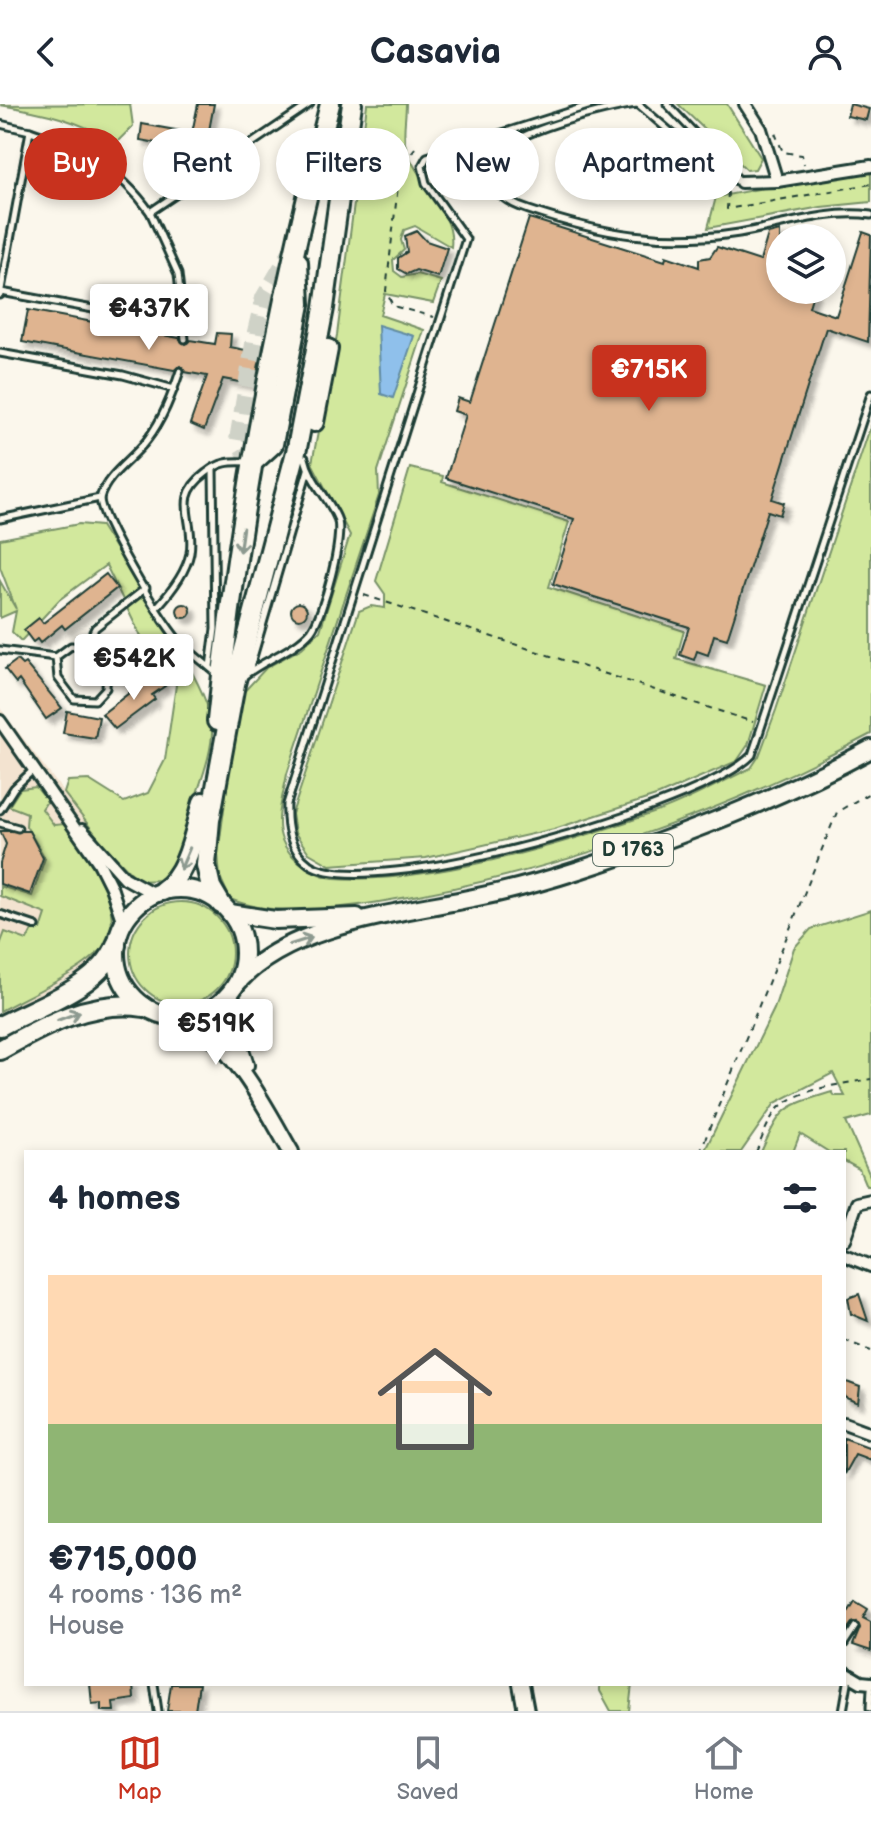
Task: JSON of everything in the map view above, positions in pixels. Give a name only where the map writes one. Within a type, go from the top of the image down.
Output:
[{"type":"highway","points":[[226,909],[211,887],[206,865],[252,463],[246,441],[273,299],[296,243],[330,104]]},
{"type":"highway","points":[[158,892],[174,883],[194,835],[229,675],[301,466],[352,104]]},
{"type":"highway","points":[[252,463],[273,444],[288,379],[300,304],[296,243]]},
{"type":"highway","points":[[0,1026],[88,978],[110,960],[116,945]]},
{"type":"highway","points":[[0,1050],[84,1010],[113,1005],[144,1007]]},
{"type":"main road","name":"D 1763","points":[[234,988],[266,956],[291,943],[382,916],[478,897],[578,870],[730,815],[871,749]]},
{"type":"main road","points":[[193,890],[226,909],[244,947],[234,988],[211,1010],[187,1018],[158,1014],[144,1007],[121,980],[116,945],[123,923],[140,902],[158,892],[193,890]]},
{"type":"main road","name":"D 1763","points":[[226,909],[275,920],[382,916]]},
{"type":"street","points":[[745,104],[761,129],[777,181]]},
{"type":"street","points":[[743,182],[777,181],[871,166]]},
{"type":"street","points":[[0,721],[64,811],[125,878],[158,892]]},
{"type":"street","points":[[64,811],[111,887],[123,923]]},
{"type":"street","points":[[234,988],[232,1022],[240,1053],[290,1150]]},
{"type":"street","points":[[187,1018],[208,1032],[233,1057],[261,1098]]},
{"type":"street","points":[[846,1234],[857,1203],[871,1200]]},
{"type":"street","points":[[846,1256],[871,1266]]},
{"type":"street","points":[[846,1424],[871,1433]]},
{"type":"street","points":[[847,1674],[871,1683]]},
{"type":"street","points":[[522,1690],[528,1711]]},
{"type":"lane","points":[[150,212],[310,104]]},
{"type":"lane","points":[[594,104],[427,157],[422,166],[426,183],[466,239],[287,804],[286,830],[298,854],[324,871],[339,874],[441,865],[536,843],[662,805],[741,767],[752,755],[871,394]]},
{"type":"lane","points":[[666,128],[638,104],[516,139],[493,158],[490,173],[494,189],[507,203],[589,230],[641,237],[701,237],[843,214],[871,215]]},
{"type":"lane","points":[[667,104],[690,128]]},
{"type":"lane","points":[[0,124],[24,130]]},
{"type":"lane","points":[[24,163],[0,293],[185,326]]},
{"type":"lane","points":[[127,184],[150,212],[172,252],[181,286],[185,339]]},
{"type":"lane","points":[[0,353],[123,375],[174,389]]},
{"type":"lane","points":[[180,371],[149,438],[107,483],[100,498],[103,515],[178,640],[229,675]]},
{"type":"lane","points":[[157,607],[172,589],[190,554],[188,491],[213,467],[224,461],[252,463]]},
{"type":"lane","points":[[229,675],[310,633],[320,611],[340,536],[338,520],[301,466]]},
{"type":"lane","points":[[213,467],[215,629],[229,675]]},
{"type":"lane","points":[[0,519],[100,498]]},
{"type":"lane","points":[[86,646],[95,628],[146,588]]},
{"type":"lane","points":[[0,650],[56,657],[71,646],[96,648],[109,669],[106,688],[95,700],[81,701],[68,694],[58,678],[56,657]]},
{"type":"lane","points":[[0,810],[14,788],[33,770]]},
{"type":"lane","points":[[0,823],[18,828]]},
{"type":"lane","points":[[0,914],[36,926]]},
{"type":"lane","points":[[846,1641],[855,1627]]},
{"type":"lane","points":[[154,1686],[158,1711]]},
{"type":"lane","points":[[843,1711],[846,1686]]},
{"type":"lane","points":[[870,1708],[871,1689]]},
{"type":"path","points":[[769,122],[783,152],[802,155],[807,177]]},
{"type":"path","points":[[415,148],[400,168],[386,291],[393,306],[441,319]]},
{"type":"path","points":[[728,200],[727,209],[871,184]]},
{"type":"path","points":[[354,592],[762,725]]},
{"type":"path","points":[[701,1150],[837,812],[871,792]]},
{"type":"path","points":[[757,1150],[769,1122],[783,1103],[828,1087],[871,1079]]},
{"type":"path","points":[[846,1341],[871,1351]]},
{"type":"shaded area","points":[[0,708],[103,844],[116,888],[112,927],[90,966],[0,1016]]},
{"type":"green space","points":[[130,104],[133,126],[127,132],[127,128],[88,128],[60,118],[0,105]]},
{"type":"green space","points":[[367,104],[406,104],[404,128],[364,128]]},
{"type":"green space","points":[[678,104],[727,104],[742,128],[703,128]]},
{"type":"green space","points":[[743,129],[761,158],[755,169],[747,170],[743,166]]},
{"type":"green space","points":[[410,159],[426,185],[426,200],[436,200],[447,220],[451,247],[415,226],[404,230],[401,240],[404,250],[393,260],[394,271],[402,277],[417,274],[441,281],[433,303],[385,294],[380,315],[424,330],[378,471],[379,495],[287,774],[279,824],[285,847],[297,860],[311,870],[334,878],[413,875],[456,868],[543,847],[673,806],[751,768],[759,756],[776,710],[871,425],[871,734],[814,763],[695,815],[573,857],[511,874],[385,901],[327,909],[286,910],[248,905],[230,899],[220,877],[218,854],[239,697],[266,668],[302,648],[320,631],[350,535],[312,463],[337,335],[355,200],[410,200]]},
{"type":"green space","points":[[871,168],[871,202],[821,207],[708,228],[715,200],[743,200],[743,192]]},
{"type":"green space","points":[[410,468],[443,476],[442,482],[569,522],[549,587],[684,631],[676,659],[766,685],[748,745],[737,761],[659,795],[554,829],[426,858],[330,865],[309,853],[295,833],[292,814],[359,611],[371,606],[385,608],[385,594],[376,581]]},
{"type":"green space","points":[[79,524],[101,526],[182,654],[197,681],[212,724],[209,755],[183,837],[177,855],[161,880],[139,881],[103,844],[64,793],[68,781],[89,780],[124,802],[148,793],[165,760],[176,685],[145,645],[106,565],[59,600],[21,641],[12,632],[16,611],[0,618],[0,581],[16,609],[0,567],[0,539]]},
{"type":"green space","points":[[36,787],[47,801],[42,809],[54,825],[65,824],[91,864],[107,896],[112,921],[107,941],[92,958],[70,974],[0,1011],[0,945],[5,932],[27,940],[32,930],[41,929],[46,914],[0,896],[0,886],[32,896],[45,858],[26,826],[27,813],[9,806],[20,789]]},
{"type":"green space","points":[[181,902],[200,906],[217,917],[228,934],[232,953],[228,972],[217,989],[200,1000],[181,1004],[162,1000],[145,989],[134,972],[130,953],[134,934],[145,917],[162,906]]},
{"type":"green space","points":[[871,910],[871,1115],[846,1122],[871,1178],[871,1186],[866,1186],[859,1169],[846,1162],[846,1150],[826,1150],[800,1134],[794,1150],[762,1150],[774,1125],[786,1110],[832,1092],[835,1096],[845,1096],[833,1073],[775,1103],[742,1150],[705,1150],[774,1009],[794,948],[811,929]]},
{"type":"green space","points":[[600,1686],[632,1686],[629,1711],[611,1711]]},
{"type":"water","points":[[378,325],[414,336],[393,398],[381,394]]},
{"type":"building","points":[[198,104],[214,104],[210,128],[193,128]]},
{"type":"building","points":[[850,104],[869,109],[866,120],[847,116]]},
{"type":"building","points":[[142,124],[164,128],[143,128],[143,141],[140,140]]},
{"type":"building","points":[[529,218],[665,261],[666,256],[699,267],[699,259],[710,257],[717,247],[760,261],[766,241],[766,304],[810,304],[809,307],[836,316],[840,304],[846,304],[846,285],[863,232],[871,235],[868,342],[826,328],[772,499],[784,503],[780,515],[768,511],[727,639],[714,635],[708,655],[697,651],[694,660],[680,655],[689,627],[553,584],[574,519],[446,478],[466,415],[454,411],[458,398],[470,402]]},
{"type":"building","points":[[417,231],[426,241],[447,248],[438,277],[416,270],[407,274],[398,269],[398,258],[407,252],[405,236]]},
{"type":"building","points":[[28,310],[179,338],[185,344],[190,340],[215,344],[217,333],[231,334],[230,347],[261,353],[255,385],[223,379],[204,430],[190,424],[207,376],[185,372],[181,366],[174,370],[22,342]]},
{"type":"building","points":[[106,574],[117,588],[65,629],[62,625],[40,643],[37,639],[33,642],[24,630],[39,618],[43,623]]},
{"type":"building","points":[[299,603],[307,611],[299,619],[291,611]]},
{"type":"building","points":[[184,604],[191,611],[184,618],[177,611]]},
{"type":"building","points":[[17,660],[22,665],[25,663],[62,708],[46,719],[19,680],[16,683],[5,669]]},
{"type":"building","points":[[155,673],[165,686],[152,695],[155,699],[115,729],[102,714]]},
{"type":"building","points":[[67,711],[99,717],[95,738],[63,733]]},
{"type":"building","points":[[0,831],[29,831],[43,858],[30,894],[0,884],[0,863],[6,844]]},
{"type":"building","points":[[859,1294],[868,1321],[851,1314],[848,1298]]},
{"type":"building","points":[[846,1382],[860,1387],[858,1403],[846,1398]]},
{"type":"building","points":[[846,1439],[871,1448],[871,1460],[855,1454],[846,1470]]},
{"type":"building","points":[[855,1601],[868,1609],[863,1618],[871,1622],[871,1651],[853,1645],[860,1628],[857,1622],[852,1623],[846,1631],[846,1609],[849,1611]]},
{"type":"building","points":[[90,1686],[133,1686],[134,1699],[113,1702],[114,1711],[101,1711],[101,1703],[92,1704]]},
{"type":"building","points":[[171,1686],[199,1686],[195,1711],[167,1711]]},
{"type":"tunnel","points":[[252,463],[238,440],[256,332],[264,298],[293,249]]}]
